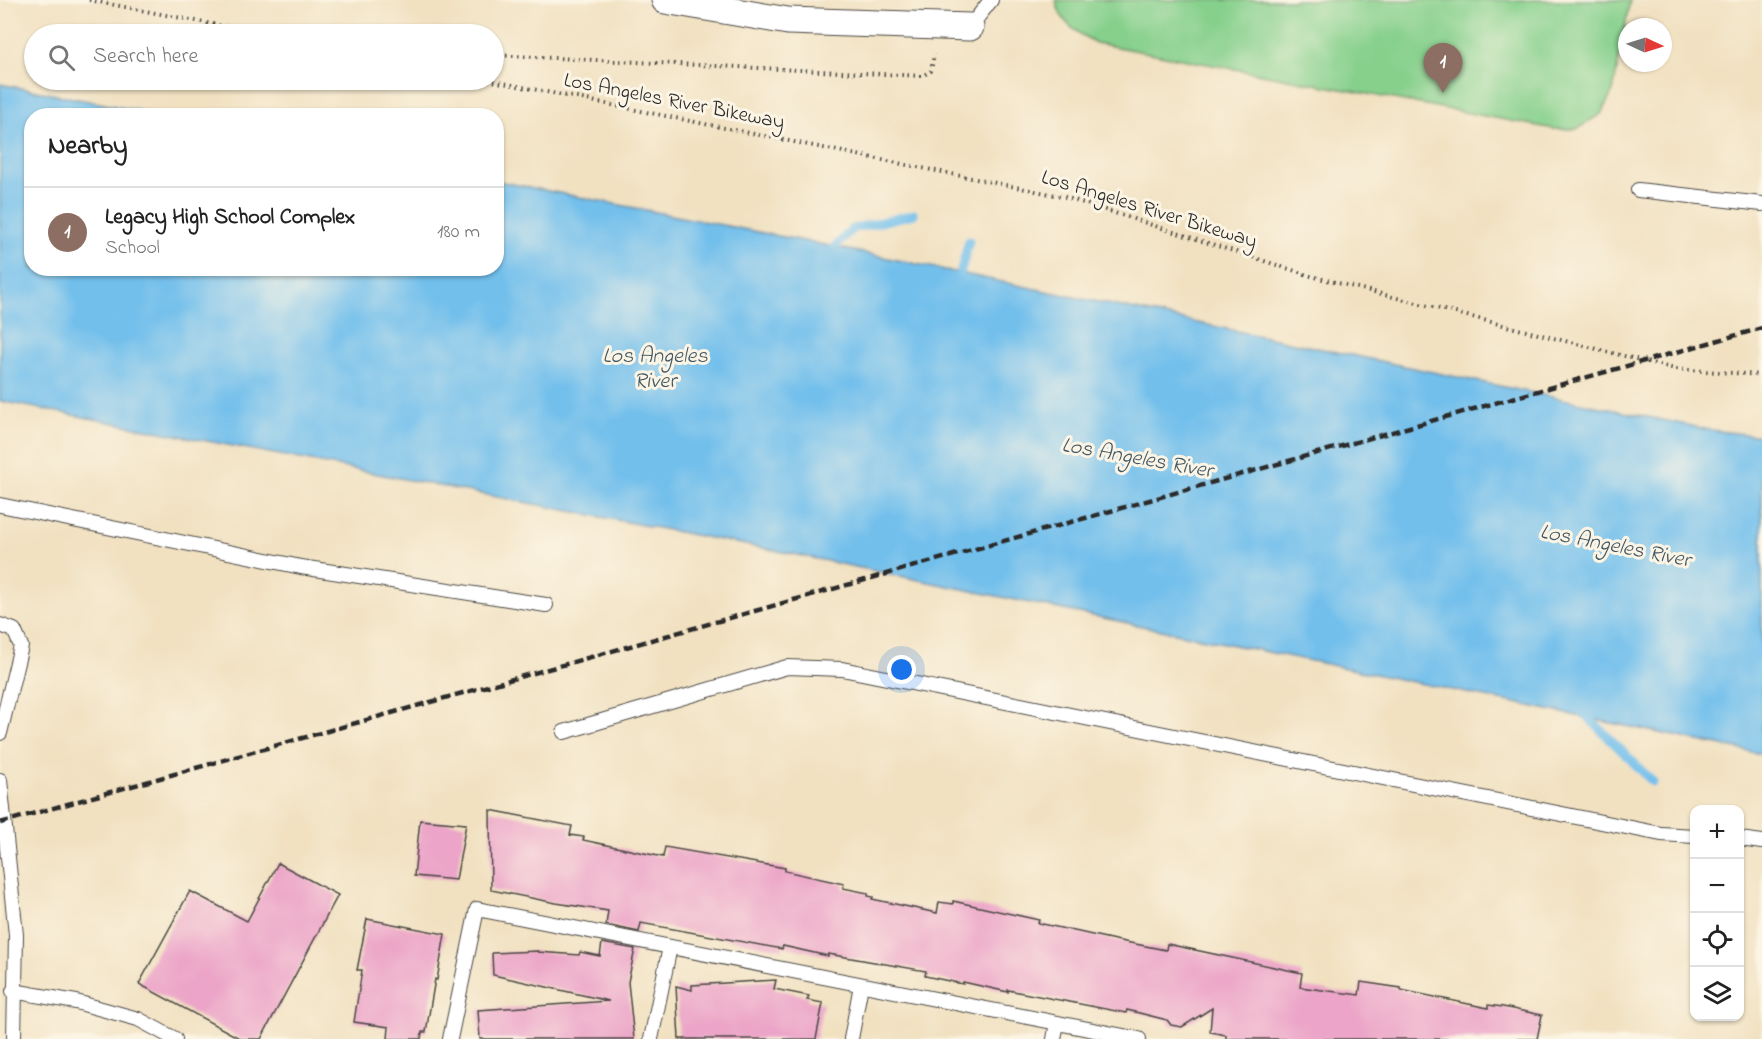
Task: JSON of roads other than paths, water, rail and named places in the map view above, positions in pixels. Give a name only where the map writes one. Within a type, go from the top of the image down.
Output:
[{"type":"street","points":[[665,0],[788,21],[970,27]]},
{"type":"lane","points":[[970,27],[991,0]]},
{"type":"lane","points":[[1638,190],[1762,204]]},
{"type":"lane","points":[[0,505],[301,567],[546,605]]},
{"type":"lane","points":[[0,625],[14,630],[21,646],[0,733]]},
{"type":"lane","points":[[564,732],[788,667],[842,669],[1661,834],[1690,836]]},
{"type":"lane","points":[[0,780],[16,935],[13,991],[14,1039]]},
{"type":"lane","points":[[1744,839],[1762,842]]},
{"type":"lane","points":[[450,1039],[477,909],[1139,1039]]},
{"type":"lane","points":[[651,1039],[670,947]]},
{"type":"lane","points":[[851,1039],[861,985]]},
{"type":"lane","points":[[13,991],[76,1002],[138,1019],[175,1039]]},
{"type":"lane","points":[[1054,1039],[1058,1023]]},
{"type":"water","name":"Los Angeles River","points":[[0,84],[125,108],[24,108],[24,276],[504,276],[504,182],[835,247],[1710,430],[1762,436],[1762,754],[788,553],[0,401]]},
{"type":"waterway","points":[[827,255],[852,229],[914,214]]},
{"type":"waterway","points":[[957,285],[969,241]]},
{"type":"waterway","points":[[1581,710],[1653,782]]},
{"type":"railway","points":[[0,823],[1762,328]]},
{"type":"place","name":"Legacy High School Complex","points":[[1443,93]]}]
